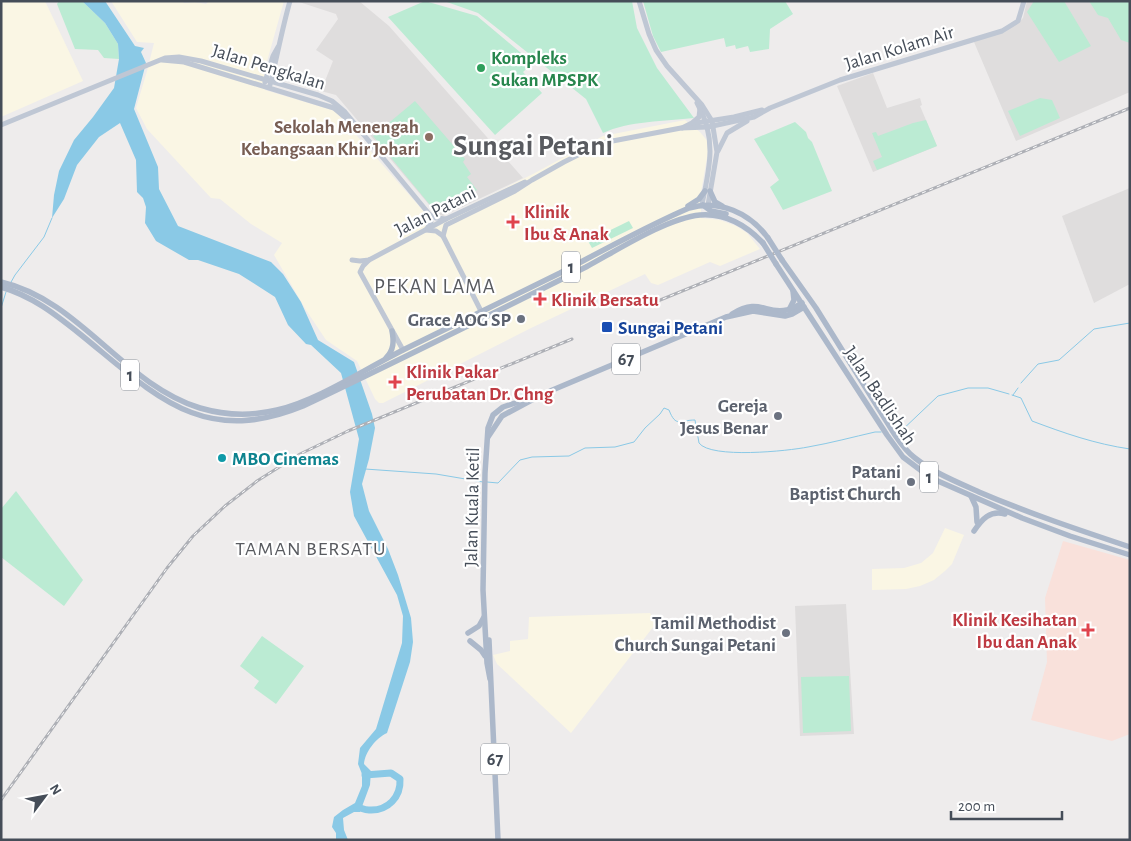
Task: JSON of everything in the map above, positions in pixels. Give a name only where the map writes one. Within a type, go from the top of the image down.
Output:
[{"type":"main road","points":[[267,84],[278,57],[278,47],[290,1]]},
{"type":"main road","points":[[639,1],[656,50],[692,96],[710,124],[711,159],[708,191],[715,202],[725,208]]},
{"type":"main road","name":"Jalan Kolam Air","points":[[710,124],[770,108],[863,72],[1002,31],[1018,21],[1024,1]]},
{"type":"main road","name":"Jalan Pengkalan","points":[[1,125],[147,64],[171,57],[186,58],[334,108],[357,128]]},
{"type":"main road","name":"Jalan Pengkalan","points":[[267,84],[321,96],[332,101],[345,112],[430,214]]},
{"type":"main road","points":[[692,96],[702,105],[710,124],[717,152]]},
{"type":"main road","points":[[319,103],[322,112]]},
{"type":"main road","points":[[690,124],[699,117],[700,108]]},
{"type":"main road","name":"Jalan Kolam Air","points":[[710,124],[754,117],[770,108]]},
{"type":"main road","points":[[674,222],[684,216],[700,211],[705,206],[717,152],[727,133],[754,117]]},
{"type":"main road","name":"Jalan Patani","points":[[681,128],[690,124],[710,124]]},
{"type":"main road","name":"Jalan Patani","points":[[360,272],[352,260],[360,262],[369,260],[438,224],[446,222],[512,188],[530,181],[587,149],[602,143],[710,124]]},
{"type":"main road","points":[[678,213],[708,191]]},
{"type":"main road","points":[[705,206],[735,218],[744,226]]},
{"type":"main road","name":"1","points":[[15,288],[61,318],[158,396],[176,407],[196,414],[234,421],[256,420],[289,412],[367,372],[432,343],[678,213],[705,206],[725,208]]},
{"type":"main road","name":"Jalan Badlishah","points":[[725,208],[747,217],[768,238],[889,426],[910,454],[942,475],[1050,520],[1130,546]]},
{"type":"main road","points":[[443,236],[446,222],[430,214],[430,223],[426,230],[436,231],[443,236],[483,315]]},
{"type":"main road","name":"1","points":[[367,372],[403,350],[483,315],[674,222],[690,217],[707,215],[729,219],[744,226]]},
{"type":"main road","name":"Jalan Badlishah","points":[[744,226],[763,243],[804,304],[886,435],[901,455],[924,474],[971,496],[1070,536],[1130,555]]},
{"type":"main road","points":[[369,260],[360,272],[403,350],[407,352],[432,343]]},
{"type":"main road","points":[[783,261],[785,269],[804,297],[804,304]]},
{"type":"main road","name":"1","points":[[2,285],[42,297],[67,314],[130,367],[166,392],[202,408],[241,414],[269,412],[287,408],[327,392]]},
{"type":"main road","points":[[790,312],[794,300],[792,288]]},
{"type":"main road","points":[[42,297],[61,318],[87,331]]},
{"type":"main road","points":[[790,312],[804,304]]},
{"type":"main road","points":[[804,304],[812,310],[826,330],[832,335]]},
{"type":"main road","name":"Jalan Kuala Ketil","points":[[498,840],[485,615],[485,473],[488,437],[502,416],[534,401],[543,394],[740,310],[752,306],[802,314],[812,318]]},
{"type":"main road","points":[[383,361],[392,350],[392,331]]},
{"type":"main road","points":[[971,496],[976,507],[977,522]]},
{"type":"main road","points":[[974,531],[980,522],[990,514],[1002,513],[1022,518]]},
{"type":"main road","name":"Jalan Kuala Ketil","points":[[485,577],[490,678]]},
{"type":"main road","points":[[468,633],[479,626],[485,615]]},
{"type":"main road","points":[[470,641],[481,650],[487,660]]},
{"type":"shaded area","points":[[1,1],[45,1],[83,81],[1,117]]},
{"type":"shaded area","points":[[111,1],[183,1],[184,3],[206,4],[209,1],[284,1],[264,72],[265,90],[335,111],[434,223],[533,174],[603,136],[685,120],[700,132],[709,143],[701,192],[701,218],[720,220],[736,226],[747,233],[760,249],[720,266],[710,262],[658,285],[651,283],[645,274],[529,329],[383,403],[379,403],[375,399],[357,361],[326,340],[306,310],[274,255],[282,243],[251,224],[220,199],[211,198],[147,129],[136,108],[154,43],[137,42]]},
{"type":"shaded area","name":"Sekolah Menengah Kebangsaan Khir Johari","points":[[296,1],[359,1],[389,26],[523,178],[443,216],[437,214],[336,95],[321,91],[333,61],[316,50],[338,19],[336,14]]},
{"type":"shaded area","points":[[1027,1],[1130,1],[1130,92],[1016,141],[974,42],[1018,23],[1023,18]]},
{"type":"shaded area","points":[[873,73],[887,108],[920,98],[922,105],[920,106],[937,146],[873,172],[837,86]]},
{"type":"shaded area","points":[[1130,188],[1130,284],[1094,303],[1062,216]]},
{"type":"shaded area","points":[[945,528],[964,535],[952,564],[945,571],[934,580],[920,586],[906,589],[872,590],[872,569],[904,568],[921,563],[933,553]]},
{"type":"shaded area","name":"Klinik Kesihatan Ibu dan Anak","points":[[1063,541],[1130,560],[1130,734],[1112,741],[1031,720],[1047,662],[1045,598]]},
{"type":"shaded area","points":[[846,604],[854,734],[800,736],[795,606]]},
{"type":"shaded area","points":[[650,613],[657,622],[571,733],[497,664],[493,655],[510,651],[510,641],[528,639],[529,617]]},
{"type":"green space","points":[[59,1],[82,1],[105,23],[118,44],[119,59],[104,58],[98,50],[75,49],[57,4]]},
{"type":"green space","name":"Kompleks Sukan MPSPK","points":[[425,1],[477,16],[533,63],[523,72],[542,93],[495,135],[388,17]]},
{"type":"green space","points":[[444,1],[632,1],[637,28],[657,68],[694,118],[635,124],[603,133],[586,99],[478,13]]},
{"type":"green space","points":[[643,1],[785,1],[793,14],[770,29],[769,49],[750,52],[748,46],[736,49],[735,45],[726,47],[724,38],[661,52],[653,36]]},
{"type":"green space","points":[[1034,1],[1064,1],[1091,46],[1059,62],[1027,12]]},
{"type":"green space","points":[[1089,1],[1130,1],[1130,43],[1121,40],[1108,18],[1098,15]]},
{"type":"green space","points":[[1040,98],[1052,100],[1060,118],[1020,136],[1008,111]]},
{"type":"green space","points":[[415,101],[465,159],[463,162],[471,174],[467,177],[477,190],[435,211],[373,136]]},
{"type":"green space","points":[[926,120],[937,146],[877,170],[873,161],[882,157],[872,133],[876,132],[878,136]]},
{"type":"green space","points":[[795,122],[806,132],[812,142],[832,191],[783,210],[770,187],[779,180],[754,139]]},
{"type":"green space","points":[[629,221],[633,228],[592,248],[588,241]]},
{"type":"green space","points":[[16,491],[83,580],[64,606],[1,557],[1,509]]},
{"type":"green space","points":[[262,636],[304,666],[276,704],[254,688],[259,681],[240,666]]},
{"type":"green space","points":[[849,676],[851,731],[803,733],[801,677]]},
{"type":"water","points":[[82,1],[105,1],[135,46],[144,48],[141,52],[146,63],[134,109],[158,167],[159,189],[178,226],[271,262],[283,274],[301,302],[318,340],[354,362],[372,414],[375,428],[362,484],[369,511],[388,549],[398,575],[411,618],[413,642],[410,662],[387,733],[379,738],[366,755],[364,764],[371,771],[370,785],[360,812],[354,812],[343,818],[344,830],[348,840],[336,840],[336,833],[332,827],[334,817],[355,803],[362,786],[362,774],[358,764],[360,748],[376,729],[402,643],[403,616],[397,595],[354,516],[350,492],[359,439],[341,373],[311,345],[306,344],[288,325],[275,297],[239,274],[198,260],[189,260],[156,241],[145,223],[146,207],[143,198],[137,192],[136,160],[120,123],[99,137],[77,165],[64,199],[52,218],[59,171],[74,140],[114,88],[119,59],[118,44],[105,23]]},
{"type":"waterway","points":[[10,284],[44,237],[52,218]]},
{"type":"waterway","points":[[1,308],[6,292]]},
{"type":"waterway","points":[[1021,383],[1038,364],[1059,360],[1094,329],[1130,323]]},
{"type":"waterway","points":[[897,433],[938,396],[968,388],[988,388],[1009,394]]},
{"type":"waterway","points":[[1013,395],[1018,388]]},
{"type":"waterway","points":[[1012,395],[1021,398],[1032,421],[1092,441],[1130,449]]},
{"type":"waterway","points":[[487,482],[498,483],[520,460],[532,457],[569,456],[585,448],[615,447],[634,442],[664,408],[669,410],[676,421],[695,420],[699,443],[706,448],[718,451],[750,452],[798,449],[881,432]]},
{"type":"waterway","points":[[365,469],[436,474],[483,482]]},
{"type":"waterway","name":"Sungai Petani","points":[[357,807],[369,810],[382,808],[392,802],[400,786],[400,779],[391,773],[365,775]]},
{"type":"railway","points":[[648,305],[1130,108]]},
{"type":"railway","points":[[1,800],[167,568],[193,536],[225,506],[257,481],[300,454],[348,431],[572,339]]},
{"type":"place","name":"Kompleks Sukan MPSPK","points":[[481,68]]},
{"type":"place","name":"Sekolah Menengah Kebangsaan Khir Johari","points":[[429,137]]},
{"type":"place","name":"Klinik Ibu & Anak","points":[[513,222]]},
{"type":"place","name":"Klinik Bersatu","points":[[540,299]]},
{"type":"place","name":"Grace AOG SP","points":[[521,319]]},
{"type":"place","name":"Sungai Petani","points":[[607,327]]},
{"type":"place","name":"Klinik Pakar Perubatan Dr. Chng","points":[[395,382]]},
{"type":"place","name":"Gereja Jesus Benar","points":[[778,416]]},
{"type":"place","name":"MBO Cinemas","points":[[222,458]]},
{"type":"place","name":"Patani Baptist Church","points":[[911,482]]},
{"type":"place","name":"Klinik Kesihatan Ibu dan Anak","points":[[1088,630]]},
{"type":"place","name":"Tamil Methodist Church Sungai Petani","points":[[786,633]]},
{"type":"district","name":"Sungai Petani","points":[[533,145]]},
{"type":"district","name":"PEKAN LAMA","points":[[435,286]]},
{"type":"district","name":"TAMAN BERSATU","points":[[311,548]]}]
